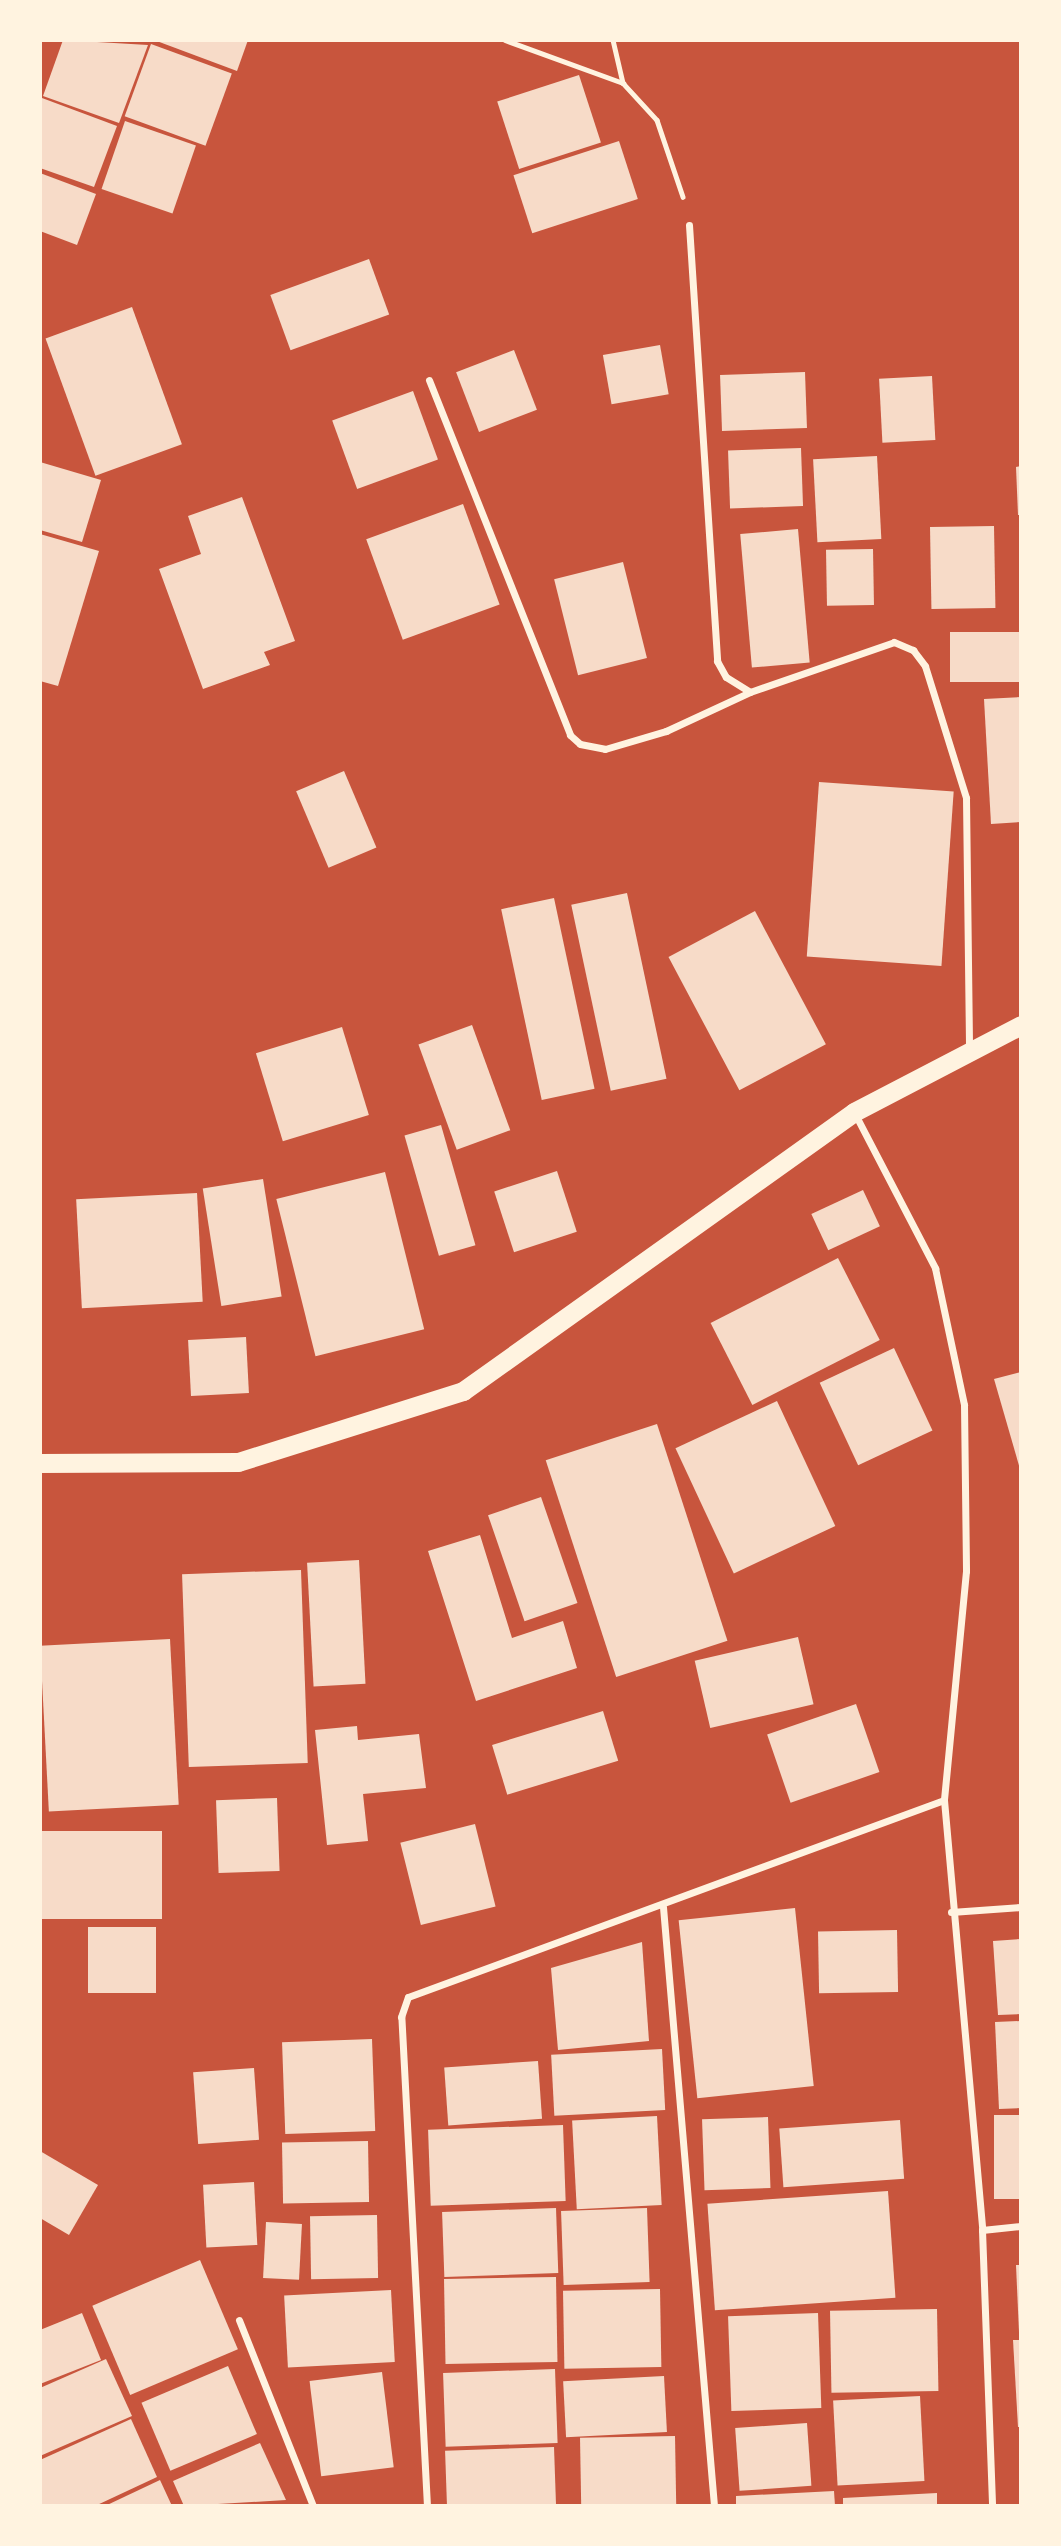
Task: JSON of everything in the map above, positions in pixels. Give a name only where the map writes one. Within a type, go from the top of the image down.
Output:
[{"type":"highway","points":[[40,1463],[239,1462],[463,1391],[854,1112],[970,1047],[1021,1025]]},
{"type":"street","points":[[689,225],[717,661],[726,677],[751,692]]},
{"type":"street","points":[[429,380],[570,735],[580,744],[605,748],[666,731],[751,692],[894,642],[913,650],[925,666],[966,798],[970,1047]]},
{"type":"street","points":[[854,1112],[935,1268],[964,1405],[966,1571],[944,1800],[951,1912],[982,2230],[992,2506]]},
{"type":"street","points":[[427,2506],[402,2005],[408,1997],[663,1907],[944,1800]]},
{"type":"street","points":[[951,1912],[1021,1906]]},
{"type":"street","points":[[663,1907],[714,2506]]},
{"type":"street","points":[[982,2230],[1021,2225]]},
{"type":"street","points":[[239,2320],[313,2506]]},
{"type":"path","points":[[505,40],[623,83],[657,120],[676,162],[689,225]]},
{"type":"path","points":[[612,40],[623,83]]},
{"type":"building","points":[[63,40],[148,45],[119,123],[43,96]]},
{"type":"building","points":[[154,40],[248,40],[237,71]]},
{"type":"building","points":[[151,44],[232,73],[205,146],[125,116]]},
{"type":"building","points":[[579,75],[601,143],[519,169],[497,102]]},
{"type":"building","points":[[42,98],[117,126],[94,187],[40,168]]},
{"type":"building","points":[[125,121],[196,145],[172,213],[102,189]]},
{"type":"building","points":[[619,141],[638,199],[532,233],[513,175]]},
{"type":"building","points":[[40,173],[96,194],[77,245],[40,231]]},
{"type":"building","points":[[369,259],[389,314],[291,350],[270,295]]},
{"type":"building","points":[[132,307],[182,444],[95,476],[46,338]]},
{"type":"building","points":[[660,345],[669,394],[612,404],[603,355]]},
{"type":"building","points":[[514,350],[537,410],[479,432],[456,372]]},
{"type":"building","points":[[805,372],[807,428],[722,431],[720,375]]},
{"type":"building","points":[[932,376],[935,440],[882,443],[879,379]]},
{"type":"building","points":[[413,391],[438,460],[357,489],[332,420]]},
{"type":"building","points":[[801,448],[803,506],[730,509],[728,451]]},
{"type":"building","points":[[877,456],[881,539],[817,542],[813,459]]},
{"type":"building","points":[[40,462],[101,480],[82,542],[40,530]]},
{"type":"building","points":[[1021,466],[1021,515],[1018,515],[1016,467]]},
{"type":"building","points":[[242,497],[295,641],[264,652],[270,665],[203,689],[159,569],[201,554],[188,516]]},
{"type":"building","points":[[463,504],[500,605],[403,640],[366,539]]},
{"type":"building","points":[[994,526],[995,608],[931,609],[930,527]]},
{"type":"building","points":[[798,529],[810,662],[752,668],[740,534]]},
{"type":"building","points":[[40,534],[99,551],[58,686],[40,681]]},
{"type":"building","points":[[873,549],[874,605],[827,606],[826,550]]},
{"type":"building","points":[[623,562],[647,658],[578,675],[554,579]]},
{"type":"building","points":[[950,632],[1021,632],[1021,682],[950,682]]},
{"type":"building","points":[[1021,697],[1021,822],[991,824],[984,699]]},
{"type":"building","points":[[344,771],[376,847],[329,868],[296,791]]},
{"type":"building","points":[[819,782],[954,791],[941,966],[807,957]]},
{"type":"building","points":[[627,893],[667,1079],[611,1091],[571,905]]},
{"type":"building","points":[[554,898],[595,1089],[542,1100],[501,909]]},
{"type":"building","points":[[755,911],[826,1044],[739,1090],[668,957]]},
{"type":"building","points":[[472,1025],[510,1130],[457,1150],[418,1044]]},
{"type":"building","points":[[342,1027],[369,1115],[283,1141],[256,1053]]},
{"type":"building","points":[[441,1125],[475,1245],[439,1256],[404,1135]]},
{"type":"building","points":[[557,1171],[577,1232],[514,1252],[494,1191]]},
{"type":"building","points":[[385,1172],[424,1329],[316,1356],[276,1199]]},
{"type":"building","points":[[263,1179],[282,1297],[221,1306],[203,1189]]},
{"type":"building","points":[[863,1190],[880,1226],[828,1250],[811,1214]]},
{"type":"building","points":[[197,1193],[203,1302],[82,1308],[76,1199]]},
{"type":"building","points":[[838,1258],[880,1340],[752,1405],[711,1323]]},
{"type":"building","points":[[246,1337],[249,1393],[191,1396],[188,1340]]},
{"type":"building","points":[[894,1348],[932,1430],[858,1465],[820,1383]]},
{"type":"building","points":[[1021,1372],[1021,1469],[1020,1469],[994,1379]]},
{"type":"building","points":[[777,1401],[835,1526],[734,1573],[675,1448]]},
{"type":"building","points":[[657,1424],[727,1641],[616,1677],[546,1460]]},
{"type":"building","points":[[541,1497],[577,1603],[525,1621],[488,1515]]},
{"type":"building","points":[[480,1535],[512,1638],[563,1621],[577,1668],[476,1701],[428,1551]]},
{"type":"building","points":[[359,1560],[365,1684],[314,1687],[307,1563]]},
{"type":"building","points":[[301,1570],[308,1763],[189,1767],[182,1574]]},
{"type":"building","points":[[798,1637],[814,1704],[710,1728],[695,1661]]},
{"type":"building","points":[[170,1639],[179,1805],[49,1812],[40,1646]]},
{"type":"building","points":[[856,1704],[879,1772],[791,1803],[767,1735]]},
{"type":"building","points":[[603,1711],[618,1761],[507,1795],[492,1745]]},
{"type":"building","points":[[357,1726],[358,1740],[419,1734],[426,1788],[363,1794],[368,1841],[327,1845],[315,1730]]},
{"type":"building","points":[[277,1798],[280,1871],[219,1873],[216,1800]]},
{"type":"building","points":[[475,1824],[496,1906],[421,1925],[400,1843]]},
{"type":"building","points":[[40,1831],[162,1831],[162,1919],[40,1919]]},
{"type":"building","points":[[795,1908],[814,2086],[697,2098],[679,1920]]},
{"type":"building","points":[[88,1927],[156,1927],[156,1993],[88,1993]]},
{"type":"building","points":[[897,1930],[898,1992],[819,1993],[818,1931]]},
{"type":"building","points":[[1021,1939],[1021,2014],[998,2015],[993,1941]]},
{"type":"building","points":[[642,1942],[649,2041],[558,2050],[551,1968]]},
{"type":"building","points":[[1021,2021],[1021,2108],[999,2109],[995,2022]]},
{"type":"building","points":[[372,2039],[375,2131],[285,2134],[282,2042]]},
{"type":"building","points":[[662,2049],[665,2110],[554,2116],[551,2055]]},
{"type":"building","points":[[538,2061],[542,2119],[448,2125],[444,2068]]},
{"type":"building","points":[[254,2068],[259,2140],[198,2144],[193,2072]]},
{"type":"building","points":[[994,2115],[1021,2115],[1021,2199],[994,2199]]},
{"type":"building","points":[[657,2116],[662,2205],[577,2209],[572,2120]]},
{"type":"building","points":[[768,2117],[770,2188],[705,2190],[702,2119]]},
{"type":"building","points":[[900,2120],[904,2179],[783,2187],[779,2128]]},
{"type":"building","points":[[563,2125],[566,2201],[431,2206],[428,2130]]},
{"type":"building","points":[[368,2141],[369,2202],[283,2203],[282,2143]]},
{"type":"building","points":[[40,2151],[98,2185],[69,2235],[40,2218]]},
{"type":"building","points":[[254,2182],[257,2245],[206,2248],[203,2185]]},
{"type":"building","points":[[888,2191],[895,2298],[715,2310],[707,2204]]},
{"type":"building","points":[[556,2208],[558,2273],[444,2277],[442,2212]]},
{"type":"building","points":[[647,2208],[650,2282],[564,2285],[561,2211]]},
{"type":"building","points":[[377,2215],[378,2278],[311,2279],[310,2216]]},
{"type":"building","points":[[266,2222],[302,2224],[299,2280],[263,2278]]},
{"type":"building","points":[[200,2260],[238,2349],[130,2395],[92,2306]]},
{"type":"building","points":[[1016,2265],[1021,2265],[1019,2332]]},
{"type":"building","points":[[556,2277],[557,2362],[446,2364],[444,2279]]},
{"type":"building","points":[[660,2289],[661,2367],[564,2369],[563,2291]]},
{"type":"building","points":[[391,2290],[395,2362],[288,2368],[284,2296]]},
{"type":"building","points":[[937,2309],[938,2391],[831,2393],[830,2311]]},
{"type":"building","points":[[82,2313],[101,2360],[40,2384],[40,2330]]},
{"type":"building","points":[[818,2313],[821,2408],[731,2411],[728,2316]]},
{"type":"building","points":[[1013,2340],[1021,2340],[1021,2427],[1018,2427]]},
{"type":"building","points":[[106,2359],[132,2416],[40,2456],[40,2388]]},
{"type":"building","points":[[228,2366],[257,2434],[170,2471],[141,2403]]},
{"type":"building","points":[[555,2369],[558,2443],[446,2447],[443,2373]]},
{"type":"building","points":[[382,2372],[394,2467],[321,2476],[310,2381]]},
{"type":"building","points":[[664,2376],[667,2432],[566,2437],[563,2381]]},
{"type":"building","points":[[920,2396],[924,2481],[838,2485],[833,2401]]},
{"type":"building","points":[[131,2419],[157,2477],[95,2506],[42,2506],[40,2460]]},
{"type":"building","points":[[807,2423],[811,2486],[740,2491],[735,2428]]},
{"type":"building","points":[[675,2436],[676,2506],[581,2506],[580,2438]]},
{"type":"building","points":[[260,2443],[286,2500],[184,2506],[173,2481]]},
{"type":"building","points":[[554,2447],[556,2505],[447,2506],[445,2451]]},
{"type":"building","points":[[160,2480],[172,2506],[105,2506]]},
{"type":"building","points":[[834,2491],[835,2506],[736,2506],[736,2496]]},
{"type":"building","points":[[937,2493],[937,2506],[843,2506],[843,2498]]}]
